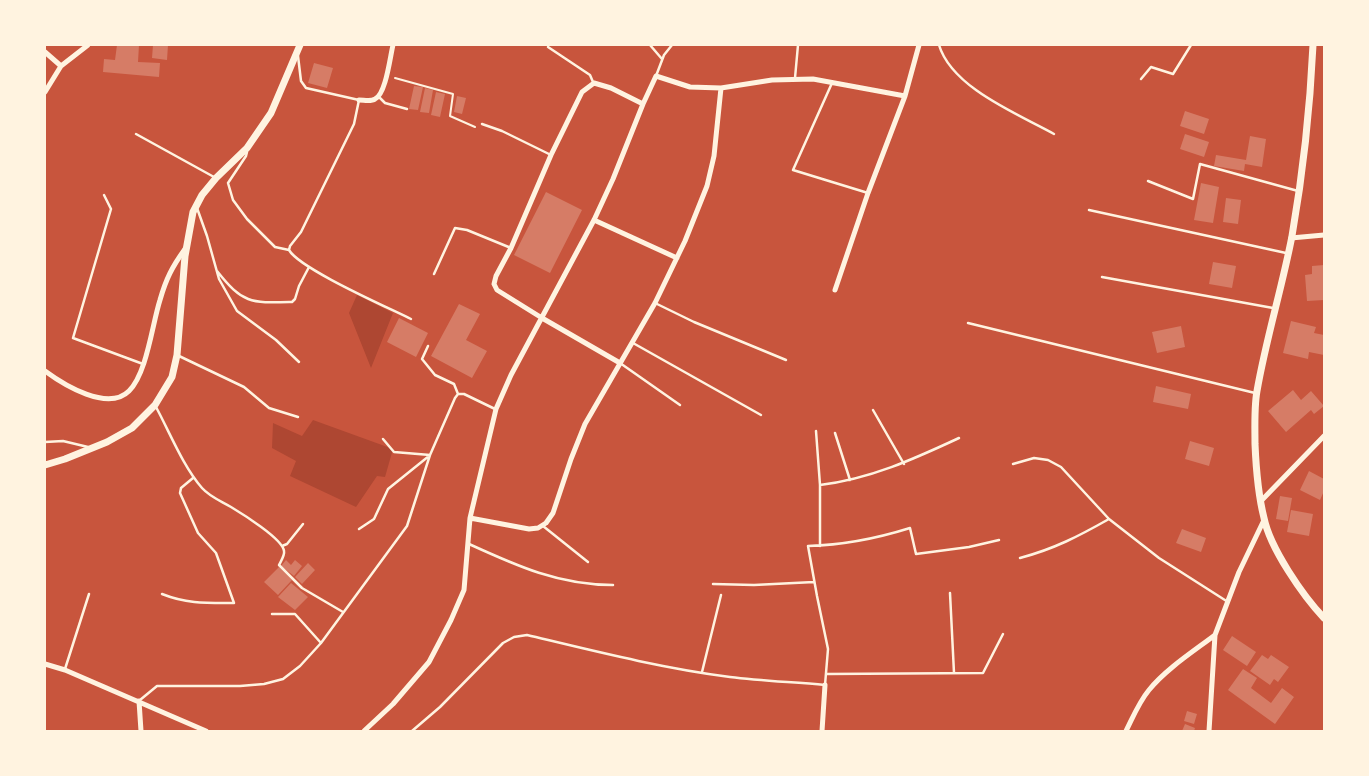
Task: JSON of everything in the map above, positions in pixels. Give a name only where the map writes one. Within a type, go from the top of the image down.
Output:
[{"type":"street","points":[[45,92],[61,66],[88,45]]},
{"type":"street","points":[[359,100],[371,101],[379,97],[383,89],[393,45]]},
{"type":"street","points":[[835,290],[868,192],[905,96],[918,45]]},
{"type":"street","points":[[1313,45],[1312,78],[1292,238],[1274,308],[1256,393],[1256,467],[1264,520],[1288,570],[1310,603],[1324,618]]},
{"type":"street","points":[[45,465],[92,448],[132,428],[155,406],[172,377],[177,355],[187,247],[193,212],[202,195],[216,178],[247,148],[271,113],[299,48]]},
{"type":"street","points":[[45,52],[61,66]]},
{"type":"street","points":[[364,731],[393,704],[429,662],[452,620],[464,590],[470,518],[496,409],[511,375],[614,179],[656,76],[690,87],[721,88],[794,78],[833,82],[905,96]]},
{"type":"street","points":[[620,363],[497,290],[494,284],[551,154],[582,92],[594,83],[611,88],[643,104]]},
{"type":"street","points":[[470,518],[529,529],[542,526],[553,512],[571,459],[586,424],[655,302],[677,258],[707,186],[714,156],[721,88]]},
{"type":"street","points":[[594,220],[677,258]]},
{"type":"street","points":[[1292,238],[1324,235]]},
{"type":"street","points":[[45,372],[83,394],[108,398],[128,392],[137,380],[143,364],[160,300],[172,267],[187,247]]},
{"type":"street","points":[[1261,501],[1324,436]]},
{"type":"street","points":[[1209,731],[1215,635],[1239,572],[1264,520]]},
{"type":"street","points":[[1126,731],[1149,689],[1215,635]]},
{"type":"street","points":[[45,664],[65,670],[206,731]]},
{"type":"street","points":[[822,731],[825,684]]},
{"type":"street","points":[[139,701],[141,731]]},
{"type":"lane","points":[[650,45],[662,59]]},
{"type":"lane","points":[[656,76],[662,59],[672,45]]},
{"type":"lane","points":[[794,78],[798,45]]},
{"type":"lane","points":[[939,45],[948,64],[984,96],[1054,134]]},
{"type":"lane","points":[[1142,80],[1151,67],[1173,74],[1191,45]]},
{"type":"lane","points":[[289,250],[301,232],[354,124],[359,100],[306,88],[300,81],[299,48]]},
{"type":"lane","points":[[548,48],[590,75],[594,83]]},
{"type":"lane","points":[[833,82],[793,170],[868,192]]},
{"type":"lane","points":[[379,97],[385,103],[407,110]]},
{"type":"lane","points":[[482,124],[502,131],[551,154]]},
{"type":"lane","points":[[136,134],[216,178]]},
{"type":"lane","points":[[247,148],[246,156],[228,183],[233,200],[247,219],[275,247],[289,250],[292,255],[309,267],[411,319]]},
{"type":"lane","points":[[1148,181],[1193,199],[1200,164],[1299,191]]},
{"type":"lane","points":[[104,195],[111,209],[73,338],[143,364]]},
{"type":"lane","points":[[196,206],[225,292],[237,310],[276,340],[299,362]]},
{"type":"lane","points":[[1089,210],[1288,253]]},
{"type":"lane","points":[[434,274],[456,228],[467,230],[511,248]]},
{"type":"lane","points":[[215,267],[240,296],[253,301],[292,302],[309,267]]},
{"type":"lane","points":[[1102,277],[1274,308]]},
{"type":"lane","points":[[655,302],[694,322],[786,360]]},
{"type":"lane","points":[[968,323],[1256,393]]},
{"type":"lane","points":[[632,343],[761,415]]},
{"type":"lane","points":[[428,346],[422,359],[435,375],[454,384],[458,394]]},
{"type":"lane","points":[[177,355],[244,387],[269,408],[298,417]]},
{"type":"lane","points":[[620,363],[680,405]]},
{"type":"lane","points":[[458,394],[464,394],[496,409]]},
{"type":"lane","points":[[139,701],[158,686],[240,686],[264,684],[283,679],[300,666],[322,643],[407,526],[430,455],[458,394]]},
{"type":"lane","points":[[155,406],[193,478],[216,500],[242,514],[274,537],[284,551],[279,565],[302,588],[343,612]]},
{"type":"lane","points":[[873,410],[904,464]]},
{"type":"lane","points":[[816,431],[820,485],[820,546]]},
{"type":"lane","points":[[835,433],[850,480]]},
{"type":"lane","points":[[820,485],[850,480],[904,464],[959,438]]},
{"type":"lane","points":[[383,439],[394,452],[430,455]]},
{"type":"lane","points":[[45,442],[63,441],[92,448]]},
{"type":"lane","points":[[359,528],[374,519],[388,489],[430,455]]},
{"type":"lane","points":[[1013,464],[1034,458],[1054,463],[1109,519],[1159,558],[1228,603]]},
{"type":"lane","points":[[162,594],[178,600],[192,602],[234,603],[216,553],[198,533],[180,493],[181,488],[193,478]]},
{"type":"lane","points":[[1020,558],[1044,552],[1071,540],[1109,519]]},
{"type":"lane","points":[[282,546],[287,544],[303,524]]},
{"type":"lane","points":[[542,526],[588,562]]},
{"type":"lane","points":[[412,731],[446,701],[504,643],[514,637],[527,635],[625,658],[730,677],[825,684],[828,649],[808,546],[878,538],[910,528],[916,554],[969,547],[999,540]]},
{"type":"lane","points":[[469,544],[538,574],[589,585],[613,585]]},
{"type":"lane","points":[[713,584],[754,585],[814,582]]},
{"type":"lane","points":[[65,670],[89,594]]},
{"type":"lane","points":[[950,594],[954,673]]},
{"type":"lane","points":[[702,672],[721,595]]},
{"type":"lane","points":[[272,614],[295,614],[322,643]]},
{"type":"lane","points":[[826,674],[983,673],[1004,634]]},
{"type":"path","points":[[386,76],[453,94],[450,116],[476,127]]},
{"type":"shaded area","points":[[357,295],[393,313],[371,368],[349,313]]},
{"type":"shaded area","points":[[313,420],[393,449],[385,477],[377,476],[356,507],[290,476],[296,461],[272,448],[273,423],[302,436]]},
{"type":"building","points":[[117,45],[139,45],[138,62],[160,63],[159,77],[103,72],[104,59],[115,60]]},
{"type":"building","points":[[153,45],[168,45],[167,60],[152,58]]},
{"type":"building","points":[[314,63],[333,68],[327,88],[308,83]]},
{"type":"building","points":[[414,86],[423,87],[418,110],[409,109]]},
{"type":"building","points":[[425,88],[433,90],[429,113],[420,112]]},
{"type":"building","points":[[436,92],[445,94],[440,117],[431,115]]},
{"type":"building","points":[[457,96],[466,98],[462,114],[454,112]]},
{"type":"building","points":[[1185,111],[1209,119],[1204,134],[1180,126]]},
{"type":"building","points":[[1185,134],[1209,142],[1204,157],[1180,149]]},
{"type":"building","points":[[1250,136],[1266,139],[1262,167],[1245,164],[1244,171],[1214,166],[1216,155],[1246,160]]},
{"type":"building","points":[[1201,183],[1219,187],[1213,223],[1194,220]]},
{"type":"building","points":[[546,192],[582,210],[550,273],[514,255]]},
{"type":"building","points":[[1226,198],[1241,200],[1238,224],[1223,222]]},
{"type":"building","points":[[1213,262],[1236,266],[1232,288],[1209,284]]},
{"type":"building","points":[[1324,265],[1324,300],[1307,301],[1305,275],[1312,274],[1312,266]]},
{"type":"building","points":[[459,304],[480,314],[466,340],[487,351],[472,378],[431,356]]},
{"type":"building","points":[[399,318],[428,333],[416,357],[387,342]]},
{"type":"building","points":[[1291,321],[1316,327],[1314,333],[1324,335],[1324,355],[1309,352],[1308,359],[1283,353]]},
{"type":"building","points":[[1181,326],[1185,347],[1157,353],[1152,332]]},
{"type":"building","points":[[1156,386],[1191,394],[1188,409],[1153,402]]},
{"type":"building","points":[[1293,390],[1301,400],[1311,391],[1324,406],[1314,414],[1311,410],[1286,432],[1268,411]]},
{"type":"building","points":[[1190,441],[1214,448],[1209,466],[1185,459]]},
{"type":"building","points":[[1309,471],[1324,479],[1324,491],[1320,500],[1300,490]]},
{"type":"building","points":[[1280,496],[1292,498],[1288,521],[1276,519]]},
{"type":"building","points":[[1291,510],[1313,514],[1309,536],[1287,532]]},
{"type":"building","points":[[1182,529],[1206,538],[1201,552],[1176,543]]},
{"type":"building","points":[[286,560],[291,565],[295,560],[302,566],[294,576],[281,566]]},
{"type":"building","points":[[308,563],[315,570],[302,584],[295,577]]},
{"type":"building","points":[[279,567],[292,580],[278,595],[264,582]]},
{"type":"building","points":[[291,583],[308,597],[295,610],[278,597]]},
{"type":"building","points":[[1232,636],[1256,652],[1247,666],[1223,650]]},
{"type":"building","points":[[1262,655],[1268,659],[1271,655],[1289,667],[1278,682],[1274,679],[1270,685],[1250,671]]},
{"type":"building","points":[[1243,669],[1257,678],[1251,688],[1271,703],[1282,688],[1294,697],[1275,724],[1228,690]]},
{"type":"building","points":[[1187,711],[1197,714],[1194,724],[1184,721]]},
{"type":"building","points":[[1185,724],[1195,728],[1194,731],[1182,731]]}]
